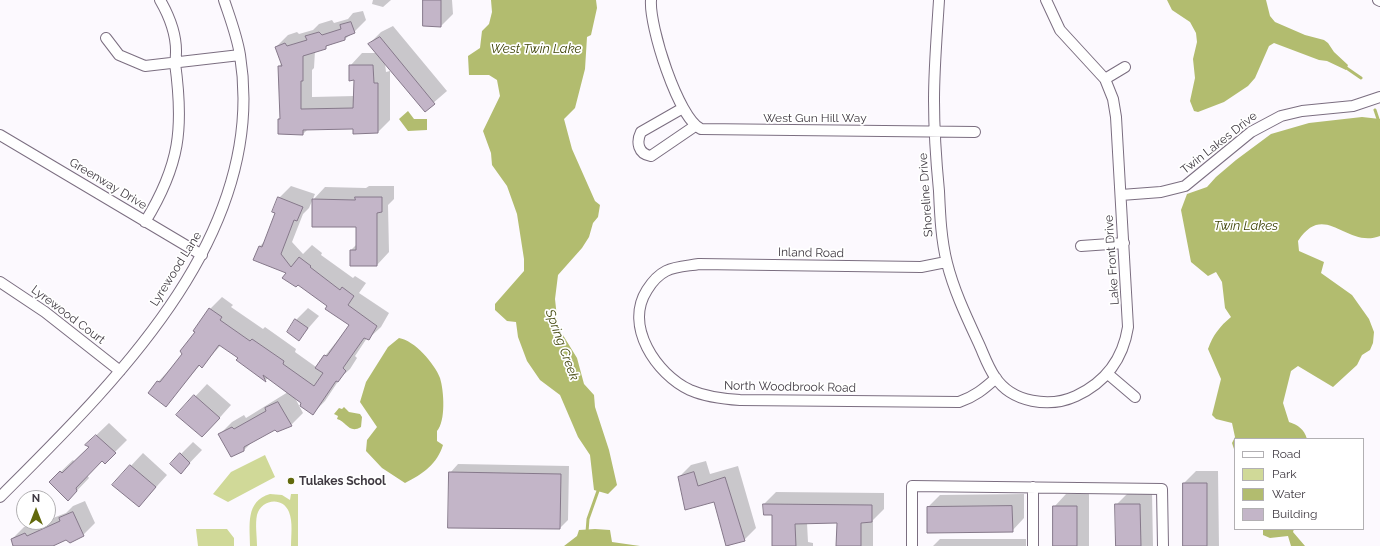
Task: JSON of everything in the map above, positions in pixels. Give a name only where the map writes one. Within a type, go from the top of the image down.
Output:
[{"type":"street","points":[[146,222],[168,179],[177,145],[180,118],[174,63],[176,54],[170,18],[160,0]]},
{"type":"street","name":"Lyrewood Lane","points":[[0,497],[61,437],[120,371],[164,312],[202,255],[225,206],[238,158],[244,115],[240,55],[224,0]]},
{"type":"street","points":[[651,0],[653,23],[657,41],[683,108],[695,126],[651,156],[647,156],[640,149],[638,142],[641,132],[683,108]]},
{"type":"street","name":"Shoreline Drive","points":[[939,0],[934,84],[935,132],[940,218],[946,262],[958,297],[996,378]]},
{"type":"street","name":"Lake Front Drive","points":[[996,378],[1011,392],[1022,398],[1045,403],[1073,398],[1087,391],[1108,374],[1122,352],[1128,327],[1116,117],[1113,99],[1105,79],[1060,30],[1046,0]]},
{"type":"street","points":[[106,38],[119,55],[145,66],[240,55]]},
{"type":"street","points":[[1105,79],[1125,67]]},
{"type":"street","name":"Twin Lakes Drive","points":[[1121,195],[1161,192],[1185,186],[1251,132],[1281,116],[1302,111],[1353,106],[1380,97]]},
{"type":"street","name":"West Gun Hill Way","points":[[695,126],[701,129],[710,130],[975,132]]},
{"type":"street","name":"Greenway Drive","points":[[0,135],[202,255]]},
{"type":"street","points":[[1081,246],[1124,243]]},
{"type":"street","name":"Inland Road","points":[[676,267],[699,264],[921,267],[946,262]]},
{"type":"street","name":"North Woodbrook Road","points":[[676,267],[658,276],[645,292],[639,314],[639,326],[642,338],[648,350],[668,375],[690,390],[716,398],[740,400],[959,402],[972,398],[996,378]]},
{"type":"street","name":"Lyrewood Court","points":[[0,282],[45,312],[120,371]]},
{"type":"street","points":[[1108,374],[1135,397]]},
{"type":"street","points":[[912,546],[912,486],[1162,489],[1163,546]]},
{"type":"street","points":[[1033,487],[1033,546]]},
{"type":"green space","points":[[265,455],[275,477],[228,502],[213,494],[231,472]]},
{"type":"green space","points":[[270,494],[282,495],[290,500],[291,494],[298,494],[298,546],[291,546],[292,529],[289,512],[282,503],[272,502],[267,503],[259,510],[256,522],[257,546],[250,546],[250,523],[253,508],[256,502],[262,497]]},
{"type":"green space","points":[[196,529],[227,529],[234,538],[234,546],[198,546]]},
{"type":"water","name":"West Twin Lake","points":[[491,0],[596,0],[597,8],[591,35],[587,37],[585,69],[575,108],[564,119],[572,149],[595,201],[600,205],[598,217],[593,223],[589,237],[582,248],[558,275],[555,299],[558,327],[577,358],[584,384],[594,395],[595,407],[609,450],[617,485],[608,494],[594,490],[590,455],[578,437],[560,395],[540,380],[527,361],[518,337],[516,322],[507,321],[495,310],[495,304],[524,271],[524,259],[517,214],[507,186],[492,165],[491,153],[483,131],[500,96],[497,80],[489,75],[469,75],[468,56],[480,48],[482,31],[489,24],[492,12]]},
{"type":"water","points":[[1167,0],[1266,0],[1270,16],[1275,22],[1305,35],[1324,40],[1348,65],[1346,70],[1327,61],[1319,60],[1274,43],[1269,46],[1255,78],[1248,86],[1224,102],[1198,112],[1194,111],[1190,101],[1195,78],[1193,59],[1197,42],[1196,33],[1190,22],[1172,10]]},
{"type":"water","points":[[408,111],[414,119],[427,119],[427,130],[408,131],[399,119]]},
{"type":"water","name":"Twin Lakes","points":[[1362,117],[1380,119],[1380,236],[1368,238],[1357,236],[1327,225],[1317,225],[1308,230],[1298,241],[1299,251],[1324,262],[1321,273],[1352,295],[1369,319],[1374,332],[1373,343],[1370,350],[1362,355],[1357,365],[1333,387],[1298,366],[1291,371],[1283,403],[1289,422],[1300,428],[1306,438],[1234,438],[1232,423],[1216,419],[1212,415],[1221,379],[1208,349],[1217,331],[1231,317],[1225,308],[1222,282],[1216,272],[1208,276],[1191,262],[1181,210],[1187,194],[1207,187],[1236,160],[1271,134],[1309,123]]},
{"type":"water","points":[[399,338],[411,343],[434,366],[440,378],[443,398],[442,420],[437,431],[437,441],[443,445],[440,452],[428,468],[418,476],[405,483],[382,468],[366,451],[367,440],[377,427],[360,402],[366,382],[388,347]]},
{"type":"water","points":[[344,407],[349,412],[360,414],[362,417],[361,427],[357,429],[351,428],[337,419],[338,416],[334,414],[339,408],[342,409]]},
{"type":"water","points":[[579,530],[610,530],[612,542],[640,546],[564,546],[577,536]]},
{"type":"water","points":[[1263,530],[1294,530],[1293,532],[1305,546],[1291,546],[1288,536],[1270,538],[1263,535]]},
{"type":"building","points":[[423,0],[441,0],[441,27],[423,26]]},
{"type":"building","points":[[351,22],[355,33],[345,37],[345,40],[326,46],[326,49],[303,56],[301,109],[353,108],[354,80],[349,81],[349,65],[373,65],[374,83],[378,83],[378,133],[353,134],[353,129],[303,130],[303,135],[278,134],[278,119],[280,119],[278,66],[282,66],[275,47],[285,43],[287,46],[307,40],[305,36],[319,32],[322,35],[341,29],[340,25]]},
{"type":"building","points":[[380,37],[435,104],[425,112],[368,44]]},
{"type":"building","points":[[278,197],[303,207],[297,221],[294,220],[281,254],[291,267],[299,257],[340,290],[342,287],[354,296],[348,305],[377,326],[369,340],[364,338],[343,368],[346,371],[338,382],[336,381],[313,415],[300,406],[301,403],[263,375],[266,382],[236,360],[238,358],[219,345],[202,368],[199,365],[166,407],[148,393],[157,381],[160,382],[182,354],[180,351],[195,332],[193,331],[209,308],[222,317],[220,320],[250,341],[252,339],[284,361],[283,364],[314,386],[323,373],[315,368],[324,355],[327,356],[349,325],[325,309],[327,306],[298,285],[296,287],[282,278],[286,273],[253,260],[259,246],[262,247],[275,213],[272,212]]},
{"type":"building","points":[[355,197],[382,197],[382,212],[377,213],[377,266],[350,266],[350,250],[356,250],[356,227],[312,227],[312,199],[355,200]]},
{"type":"building","points":[[295,319],[308,328],[299,341],[287,332]]},
{"type":"building","points":[[194,395],[220,418],[202,437],[176,415]]},
{"type":"building","points":[[278,402],[292,426],[277,432],[275,430],[244,447],[244,451],[231,457],[218,434],[232,427],[234,429],[266,411],[265,408]]},
{"type":"building","points":[[96,435],[116,453],[105,464],[102,461],[76,488],[77,491],[68,501],[49,482],[60,471],[62,473],[89,447],[85,445]]},
{"type":"building","points":[[180,453],[190,463],[181,474],[170,464]]},
{"type":"building","points":[[130,465],[156,487],[139,507],[112,485]]},
{"type":"building","points":[[449,472],[561,474],[560,529],[448,528]]},
{"type":"building","points":[[694,472],[698,486],[725,477],[745,541],[726,546],[714,502],[685,510],[678,477]]},
{"type":"building","points":[[1183,483],[1207,483],[1207,546],[1183,546]]},
{"type":"building","points":[[763,504],[872,505],[872,522],[861,523],[861,546],[836,546],[837,523],[795,524],[796,546],[772,546],[772,515],[764,515]]},
{"type":"building","points":[[1115,504],[1140,504],[1141,546],[1116,546]]},
{"type":"building","points":[[1012,506],[1013,532],[927,533],[927,507]]},
{"type":"building","points":[[1053,506],[1077,506],[1077,546],[1053,546]]},
{"type":"building","points":[[73,512],[84,536],[70,543],[66,540],[53,546],[13,546],[11,539],[25,533],[27,536],[40,530],[56,530],[56,523],[60,521],[59,518]]},
{"type":"waterway","points":[[1345,67],[1361,78]]},
{"type":"waterway","points":[[1375,110],[1380,125]]},
{"type":"waterway","name":"Spring Creek","points":[[587,532],[588,519],[599,488]]},
{"type":"place","name":"Tulakes School","points":[[291,481]]}]
